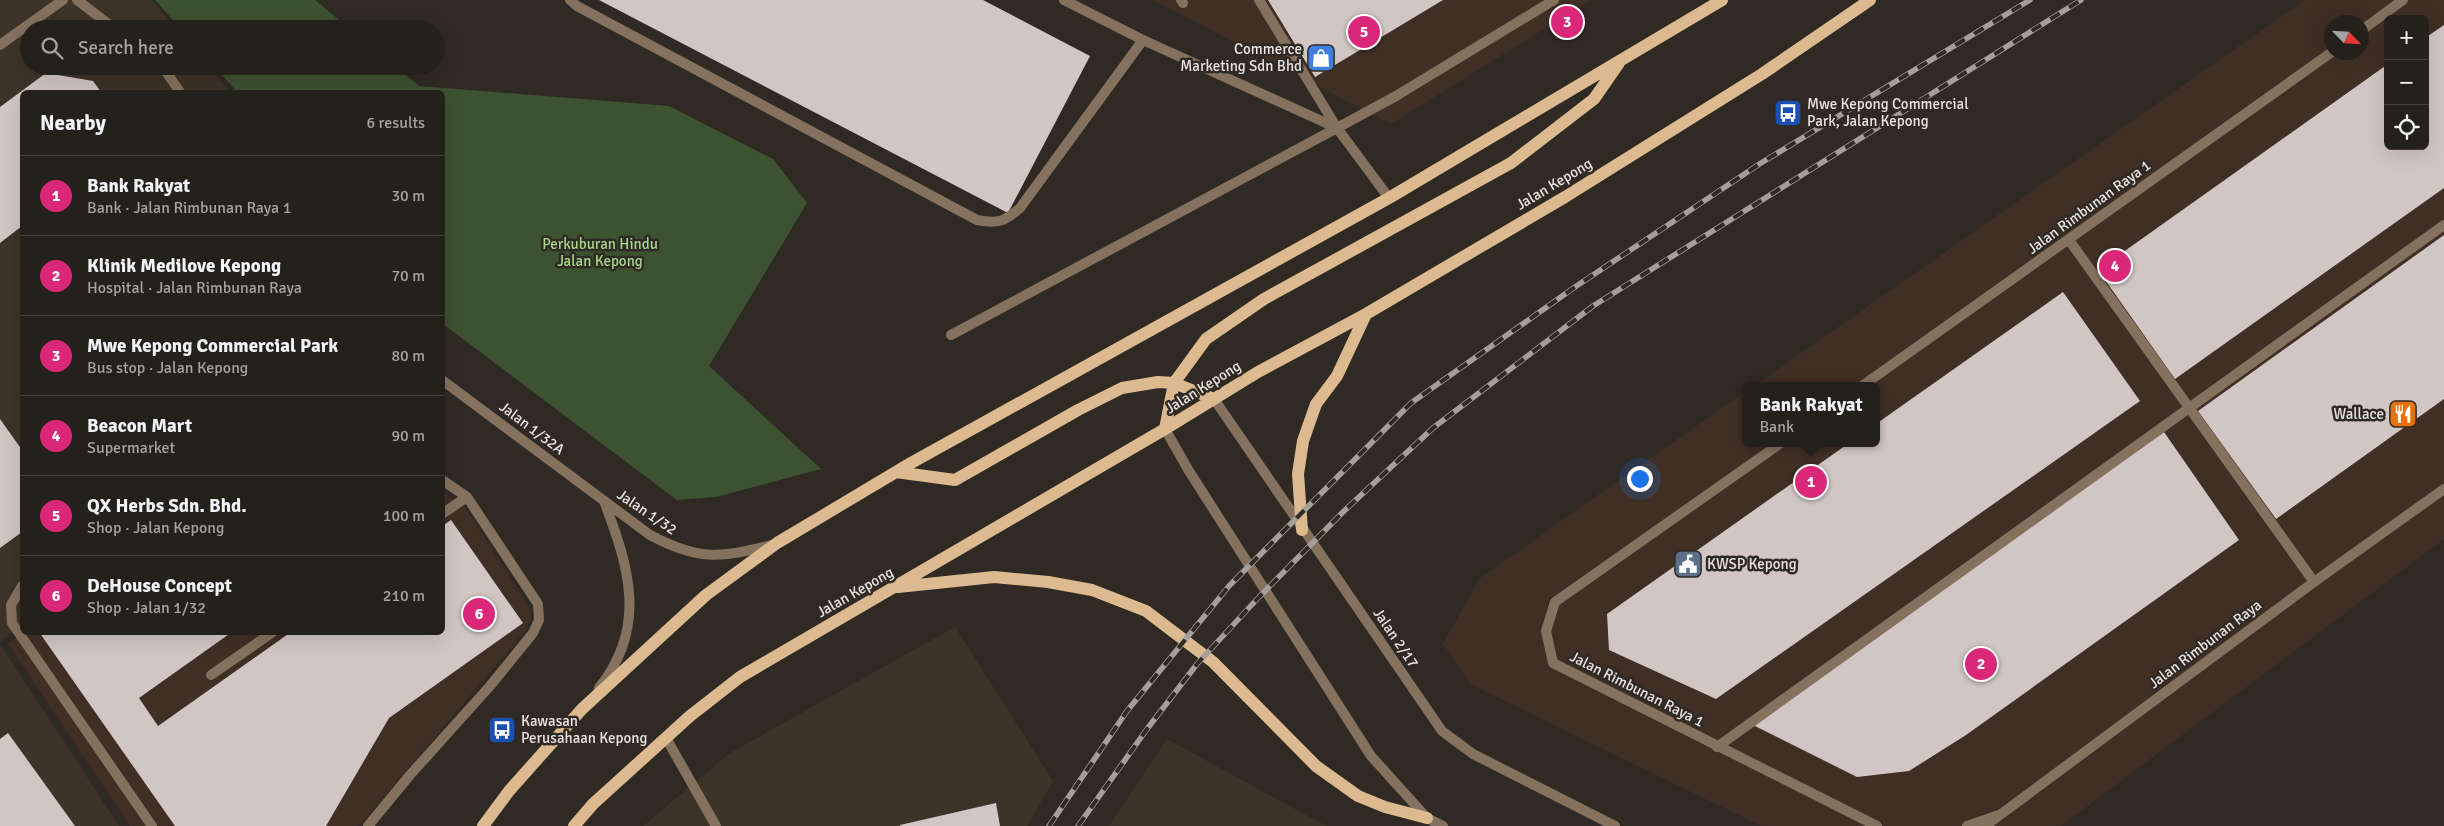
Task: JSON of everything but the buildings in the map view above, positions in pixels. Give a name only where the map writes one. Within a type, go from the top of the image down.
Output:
[{"type":"main road","points":[[483,826],[509,791],[582,709],[706,595],[778,544],[896,472],[1389,198],[1722,0]]},
{"type":"main road","name":"Jalan Kepong","points":[[574,826],[594,804],[703,704],[740,677],[1165,429],[1214,398],[1366,314],[1574,192],[1762,74],[1870,0]]},
{"type":"main road","points":[[1165,429],[1174,383],[1206,339],[1233,318],[1511,163],[1594,99],[1623,58]]},
{"type":"main road","points":[[1302,530],[1298,474],[1303,441],[1316,404],[1337,376],[1366,314]]},
{"type":"main road","points":[[896,472],[955,480],[1078,410],[1122,388],[1158,382],[1174,383],[1214,398]]},
{"type":"main road","points":[[895,587],[994,577],[1048,582],[1092,590],[1146,612],[1213,662],[1316,766],[1358,796],[1425,822]]},
{"type":"street","points":[[35,20],[63,0]]},
{"type":"street","points":[[77,0],[103,20]]},
{"type":"street","points":[[570,0],[577,6],[977,220],[994,223],[1008,219],[1020,208],[1143,40]]},
{"type":"street","points":[[1064,0],[1143,40],[1337,128]]},
{"type":"street","points":[[1259,0],[1337,128],[1389,198]]},
{"type":"street","points":[[951,335],[1396,96],[1554,0]]},
{"type":"street","points":[[2369,25],[2403,0]]},
{"type":"street","points":[[0,45],[20,31]]},
{"type":"street","name":"Jalan Rimbunan Raya 1","points":[[1868,382],[2324,58]]},
{"type":"street","points":[[168,75],[179,90]]},
{"type":"street","points":[[1717,746],[2444,225]]},
{"type":"street","points":[[2069,240],[2314,582]]},
{"type":"street","name":"Jalan 1/32A","points":[[445,382],[604,500]]},
{"type":"street","name":"Jalan 2/17","points":[[1214,398],[1302,530],[1442,731],[1473,754],[1615,826]]},
{"type":"street","points":[[1165,429],[1189,471],[1370,756],[1425,822],[1443,826]]},
{"type":"street","name":"Jalan Rimbunan Raya 1","points":[[1775,447],[1555,602],[1546,631],[1553,664],[1877,826]]},
{"type":"street","points":[[368,826],[410,774],[490,686],[533,633],[539,620],[538,604],[467,496],[445,482]]},
{"type":"street","name":"Jalan Rimbunan Raya","points":[[1985,826],[2314,582],[2444,489]]},
{"type":"street","points":[[445,512],[467,496]]},
{"type":"street","name":"Jalan 1/32","points":[[604,500],[650,535],[677,550],[703,555],[736,554],[778,544]]},
{"type":"street","name":"Jalan 1/32","points":[[582,709],[605,680],[622,650],[628,618],[630,589],[623,552],[604,500]]},
{"type":"street","points":[[20,589],[11,605],[12,623],[20,635]]},
{"type":"street","points":[[20,635],[152,826]]},
{"type":"street","points":[[211,675],[269,635]]},
{"type":"street","points":[[666,738],[716,826]]},
{"type":"street","points":[[1968,826],[1999,815]]},
{"type":"shaded area","points":[[0,0],[152,0],[169,20],[20,20],[20,75],[216,75],[228,90],[20,90],[20,627],[0,642]]},
{"type":"shaded area","points":[[1153,0],[1591,0],[1391,124]]},
{"type":"shaded area","points":[[2305,0],[2444,0],[2444,539],[2061,826],[1761,826],[1470,684],[1443,644],[1480,578],[1742,394],[1742,447],[1880,447],[1880,382],[1760,382]]},
{"type":"shaded area","points":[[445,492],[465,507],[529,607],[531,619],[526,630],[359,826],[130,826],[8,644],[20,634],[445,635]]},
{"type":"shaded area","points":[[955,627],[1053,781],[1027,826],[643,826],[730,753]]},
{"type":"shaded area","points":[[0,644],[119,826],[0,826]]},
{"type":"shaded area","points":[[1167,739],[1304,814],[1327,826],[1109,826]]},
{"type":"green space","points":[[155,0],[315,0],[339,20],[173,20]]},
{"type":"green space","name":"Perkuburan Hindu Jalan Kepong","points":[[222,75],[406,75],[419,86],[669,106],[773,159],[807,203],[709,366],[821,469],[716,497],[677,500],[445,326],[445,90],[235,90]]},
{"type":"railway","points":[[1049,826],[1127,711],[1229,586],[1411,403],[1575,287],[1761,163],[2030,0]]},
{"type":"railway","points":[[1078,826],[1147,729],[1197,664],[1259,597],[1344,511],[1433,428],[1593,306],[2081,0]]},
{"type":"place","name":"Mwe Kepong Commercial Park","points":[[1567,22]]},
{"type":"place","name":"QX Herbs Sdn. Bhd.","points":[[1364,32]]},
{"type":"place","name":"Commerce Marketing Sdn Bhd","points":[[1321,58]]},
{"type":"place","name":"Mwe Kepong Commercial Park, Jalan Kepong","points":[[1788,113]]},
{"type":"place","name":"Beacon Mart","points":[[2115,266]]},
{"type":"place","name":"Wallace","points":[[2403,414]]},
{"type":"place","name":"Bank Rakyat","points":[[1811,482]]},
{"type":"place","name":"KWSP Kepong","points":[[1688,564]]},
{"type":"place","name":"DeHouse Concept","points":[[479,614]]},
{"type":"place","name":"Klinik Medilove Kepong","points":[[1981,664]]},
{"type":"place","name":"Kawasan Perusahaan Kepong","points":[[502,730]]}]
